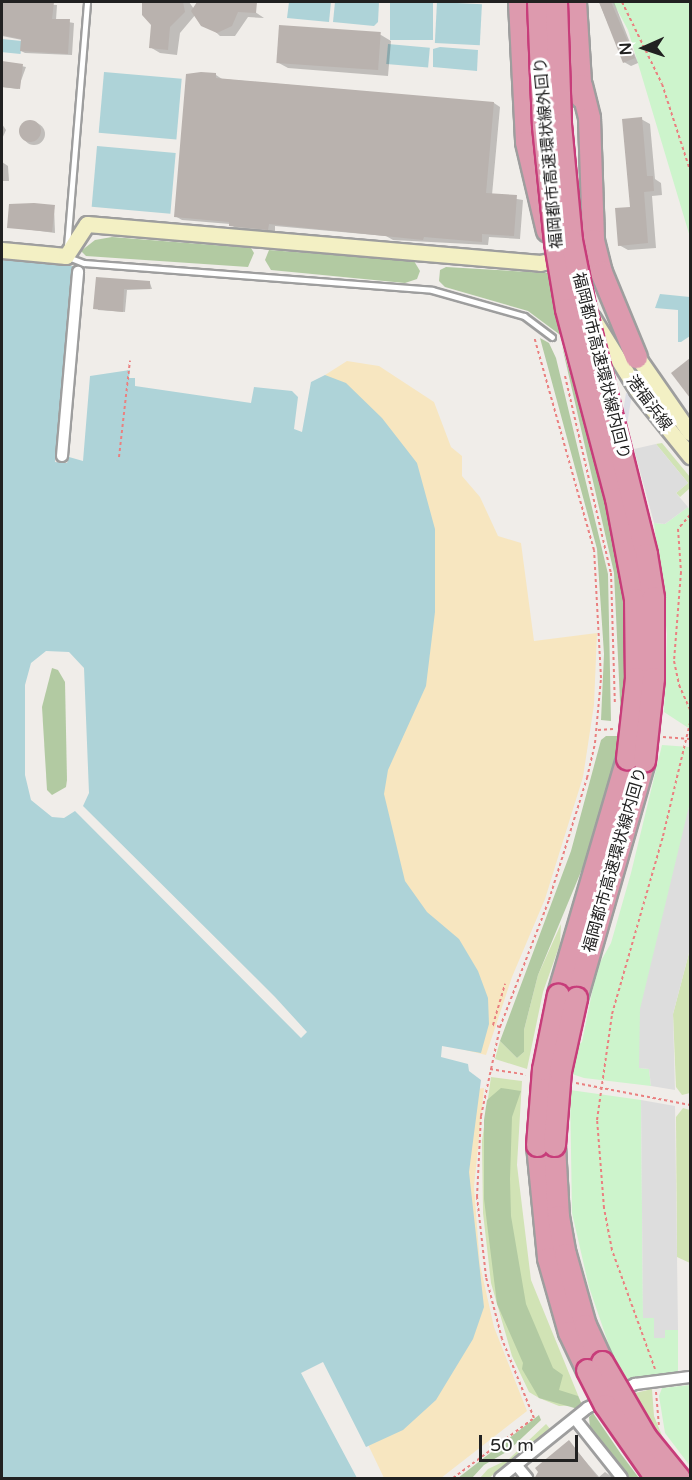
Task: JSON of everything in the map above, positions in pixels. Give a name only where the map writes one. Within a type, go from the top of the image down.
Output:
[{"type":"highway","points":[[519,2],[526,142],[548,233],[573,256]]},
{"type":"highway","name":"福岡都市高速環状線外回り","points":[[539,2],[543,126],[555,243],[566,309],[616,498],[635,599],[636,759],[543,1070],[546,1145],[565,1254],[594,1366]]},
{"type":"highway","name":"福岡都市高速環状線内回り","points":[[555,2],[560,124],[571,240],[584,305],[644,544],[652,597],[654,678],[636,759]]},
{"type":"highway","points":[[573,256],[581,85],[574,2]]},
{"type":"highway","points":[[581,85],[589,118],[593,240],[601,272],[636,357]]},
{"type":"highway","points":[[594,1366],[610,1413],[656,1479]]},
{"type":"highway","points":[[594,1366],[679,1479]]},
{"type":"street","name":"港福浜線","points":[[539,2],[548,169],[587,308],[637,390],[690,456]]},
{"type":"street","name":"港福浜線","points":[[555,2],[564,165],[573,256],[636,357],[690,433]]},
{"type":"street","points":[[2,250],[66,256],[87,224],[540,263],[573,256]]},
{"type":"street","points":[[62,456],[78,272]]},
{"type":"street","points":[[500,1479],[587,1408],[635,1384],[690,1377]]},
{"type":"street","points":[[575,1419],[622,1479]]},
{"type":"street","points":[[517,1466],[527,1479]]},
{"type":"lane","points":[[87,2],[66,256],[84,262],[432,290],[524,316],[552,337]]},
{"type":"path","points":[[622,2],[636,23],[662,84],[690,170]]},
{"type":"path","points":[[453,1479],[534,1418],[501,1340],[481,1236],[477,1160],[490,1069],[500,1028],[549,900],[577,813],[595,743],[601,678],[594,550],[542,370],[534,334],[539,326]]},
{"type":"path","points":[[119,458],[130,361]]},
{"type":"path","points":[[562,366],[611,573],[615,706]]},
{"type":"path","points":[[690,515],[678,529],[681,572],[674,661],[679,685],[690,710]]},
{"type":"path","points":[[614,729],[615,723]]},
{"type":"path","points":[[662,1434],[656,1416],[654,1358],[638,1329],[606,1220],[599,1155],[600,1088],[612,1014],[663,836],[690,723]]},
{"type":"path","points":[[500,1028],[493,1025],[505,984]]},
{"type":"path","points":[[490,1069],[536,1076]]},
{"type":"path","points":[[571,1082],[676,1099],[690,1105]]},
{"type":"green space","points":[[613,2],[690,2],[690,237],[628,30]]},
{"type":"green space","points":[[112,237],[251,248],[254,253],[248,267],[86,256],[81,251],[95,240]]},
{"type":"green space","points":[[269,250],[414,261],[420,271],[417,279],[405,283],[271,270],[265,260]]},
{"type":"green space","points":[[446,267],[548,273],[563,337],[528,311],[445,287],[439,281],[440,270]]},
{"type":"green space","points":[[540,338],[549,343],[556,358],[608,574],[611,721],[601,720],[604,654],[597,549]]},
{"type":"green space","points":[[562,346],[604,488],[621,571],[626,651],[621,722],[614,573]]},
{"type":"green space","points":[[662,443],[690,477],[690,488],[680,497],[676,493],[688,483],[656,444]]},
{"type":"green space","points":[[688,507],[690,511],[690,729],[664,712],[667,634],[654,523],[665,524]]},
{"type":"green space","points":[[52,668],[58,670],[65,682],[67,780],[66,787],[52,795],[47,790],[42,707]]},
{"type":"green space","points":[[606,736],[620,736],[595,838],[538,975],[524,1030],[524,1052],[517,1058],[500,1041],[571,851],[601,740]]},
{"type":"green space","points":[[662,745],[690,747],[690,802],[639,1068],[649,1069],[651,1086],[584,1078],[572,1074],[576,1047],[582,1042],[597,968],[611,943],[631,873]]},
{"type":"green space","points":[[561,924],[560,944],[543,992],[527,1069],[495,1059],[500,1041],[517,1058],[524,1052],[524,1030],[538,975]]},
{"type":"green space","points":[[690,949],[690,1093],[682,1095],[676,1087],[673,1014]]},
{"type":"green space","points":[[491,1077],[522,1081],[517,1165],[531,1280],[582,1405],[559,1406],[529,1392],[512,1356],[491,1283],[483,1213],[482,1141]]},
{"type":"green space","points":[[501,1088],[521,1091],[512,1117],[510,1179],[511,1216],[526,1304],[553,1368],[563,1375],[559,1390],[578,1396],[582,1405],[578,1409],[539,1398],[522,1369],[523,1363],[497,1304],[484,1199],[484,1120],[487,1100]]},
{"type":"green space","points":[[570,1090],[641,1100],[643,1317],[654,1317],[654,1337],[665,1330],[678,1330],[678,1372],[624,1382],[614,1360],[589,1287],[572,1213]]},
{"type":"green space","points":[[683,1108],[690,1110],[690,1263],[677,1257],[676,1117]]},
{"type":"green space","points":[[690,1385],[690,1466],[665,1433],[659,1396],[662,1388]]},
{"type":"green space","points":[[652,1389],[654,1416],[669,1453],[631,1394]]},
{"type":"green space","points":[[593,1413],[639,1478],[629,1478],[590,1428],[589,1417]]},
{"type":"green space","points":[[539,1415],[541,1420],[508,1451],[484,1465],[472,1478],[458,1478]]},
{"type":"green space","points":[[546,1424],[551,1430],[489,1478],[480,1478],[488,1469],[509,1459]]},
{"type":"sand","points":[[347,361],[379,366],[434,402],[451,447],[462,456],[462,476],[480,497],[498,536],[521,543],[534,641],[597,633],[594,705],[583,777],[545,899],[512,977],[486,1055],[440,1044],[437,1055],[470,1090],[484,1088],[474,1187],[480,1265],[494,1327],[527,1411],[441,1478],[384,1478],[362,1432],[417,1069],[238,960],[225,946],[247,936],[378,420],[325,375]]},
{"type":"shaded area","points":[[626,393],[632,394],[615,499],[609,498]]},
{"type":"shaded area","points":[[656,444],[688,483],[676,493],[688,507],[665,524],[654,523],[634,449]]},
{"type":"shaded area","points":[[690,802],[690,949],[673,1014],[675,1090],[651,1086],[649,1069],[639,1068],[640,1009]]},
{"type":"shaded area","points":[[641,1100],[675,1106],[678,1330],[665,1330],[665,1338],[654,1338],[654,1318],[643,1318]]},
{"type":"water","points":[[289,2],[331,2],[329,22],[287,18]]},
{"type":"water","points":[[335,2],[379,2],[378,22],[374,26],[333,22]]},
{"type":"water","points":[[390,2],[433,2],[433,40],[390,40]]},
{"type":"water","points":[[437,2],[482,4],[480,45],[435,43]]},
{"type":"water","points":[[2,39],[22,41],[21,54],[2,52]]},
{"type":"water","points":[[388,44],[430,48],[428,68],[386,64]]},
{"type":"water","points":[[440,47],[478,50],[477,71],[433,67],[433,49]]},
{"type":"water","points":[[104,72],[182,79],[176,140],[99,133]]},
{"type":"water","points":[[97,146],[176,153],[170,214],[92,207]]},
{"type":"water","points":[[2,260],[73,266],[55,462],[67,463],[69,457],[83,461],[90,376],[130,370],[129,378],[135,378],[135,386],[251,403],[254,387],[292,391],[298,397],[294,429],[302,432],[311,382],[325,375],[346,383],[382,418],[417,463],[435,529],[435,612],[426,686],[388,770],[384,794],[405,881],[427,912],[459,939],[478,971],[488,998],[489,1024],[481,1053],[442,1046],[441,1057],[468,1064],[469,1071],[481,1080],[469,1172],[484,1307],[473,1339],[436,1400],[403,1430],[366,1447],[323,1362],[301,1373],[357,1478],[2,1478]],"holes":[[[46,651],[69,652],[84,668],[89,793],[83,806],[275,997],[307,1032],[301,1038],[75,811],[64,818],[52,817],[31,800],[25,775],[25,685],[31,663]]]},
{"type":"water","points":[[660,294],[690,297],[690,336],[681,342],[678,342],[678,310],[655,308]]},
{"type":"building","points":[[2,2],[54,2],[52,19],[70,19],[68,54],[20,51],[21,39],[2,35]]},
{"type":"building","points":[[142,2],[183,2],[185,12],[170,27],[168,50],[149,48],[151,25],[142,15]]},
{"type":"building","points":[[197,2],[257,2],[256,13],[238,12],[232,26],[217,33],[201,26],[191,11]]},
{"type":"building","points":[[599,2],[611,2],[635,58],[623,63]]},
{"type":"building","points":[[279,25],[381,32],[378,70],[276,63]]},
{"type":"building","points":[[2,61],[23,64],[20,89],[2,87]]},
{"type":"building","points":[[216,73],[216,78],[494,102],[486,193],[517,195],[514,236],[482,234],[482,242],[424,237],[423,240],[269,224],[268,230],[229,226],[229,222],[174,217],[186,74]]},
{"type":"building","points":[[642,117],[647,176],[653,176],[654,191],[644,192],[648,243],[618,246],[615,208],[630,207],[622,119]]},
{"type":"building","points":[[30,120],[38,123],[41,131],[38,139],[30,142],[22,139],[19,131],[22,123]]},
{"type":"building","points":[[9,204],[55,205],[52,232],[7,228]]},
{"type":"building","points":[[96,277],[150,281],[150,289],[124,289],[123,312],[93,309]]},
{"type":"building","points":[[690,358],[690,398],[671,373]]},
{"type":"building","points":[[569,1440],[599,1479],[534,1479],[538,1472],[535,1468]]}]
